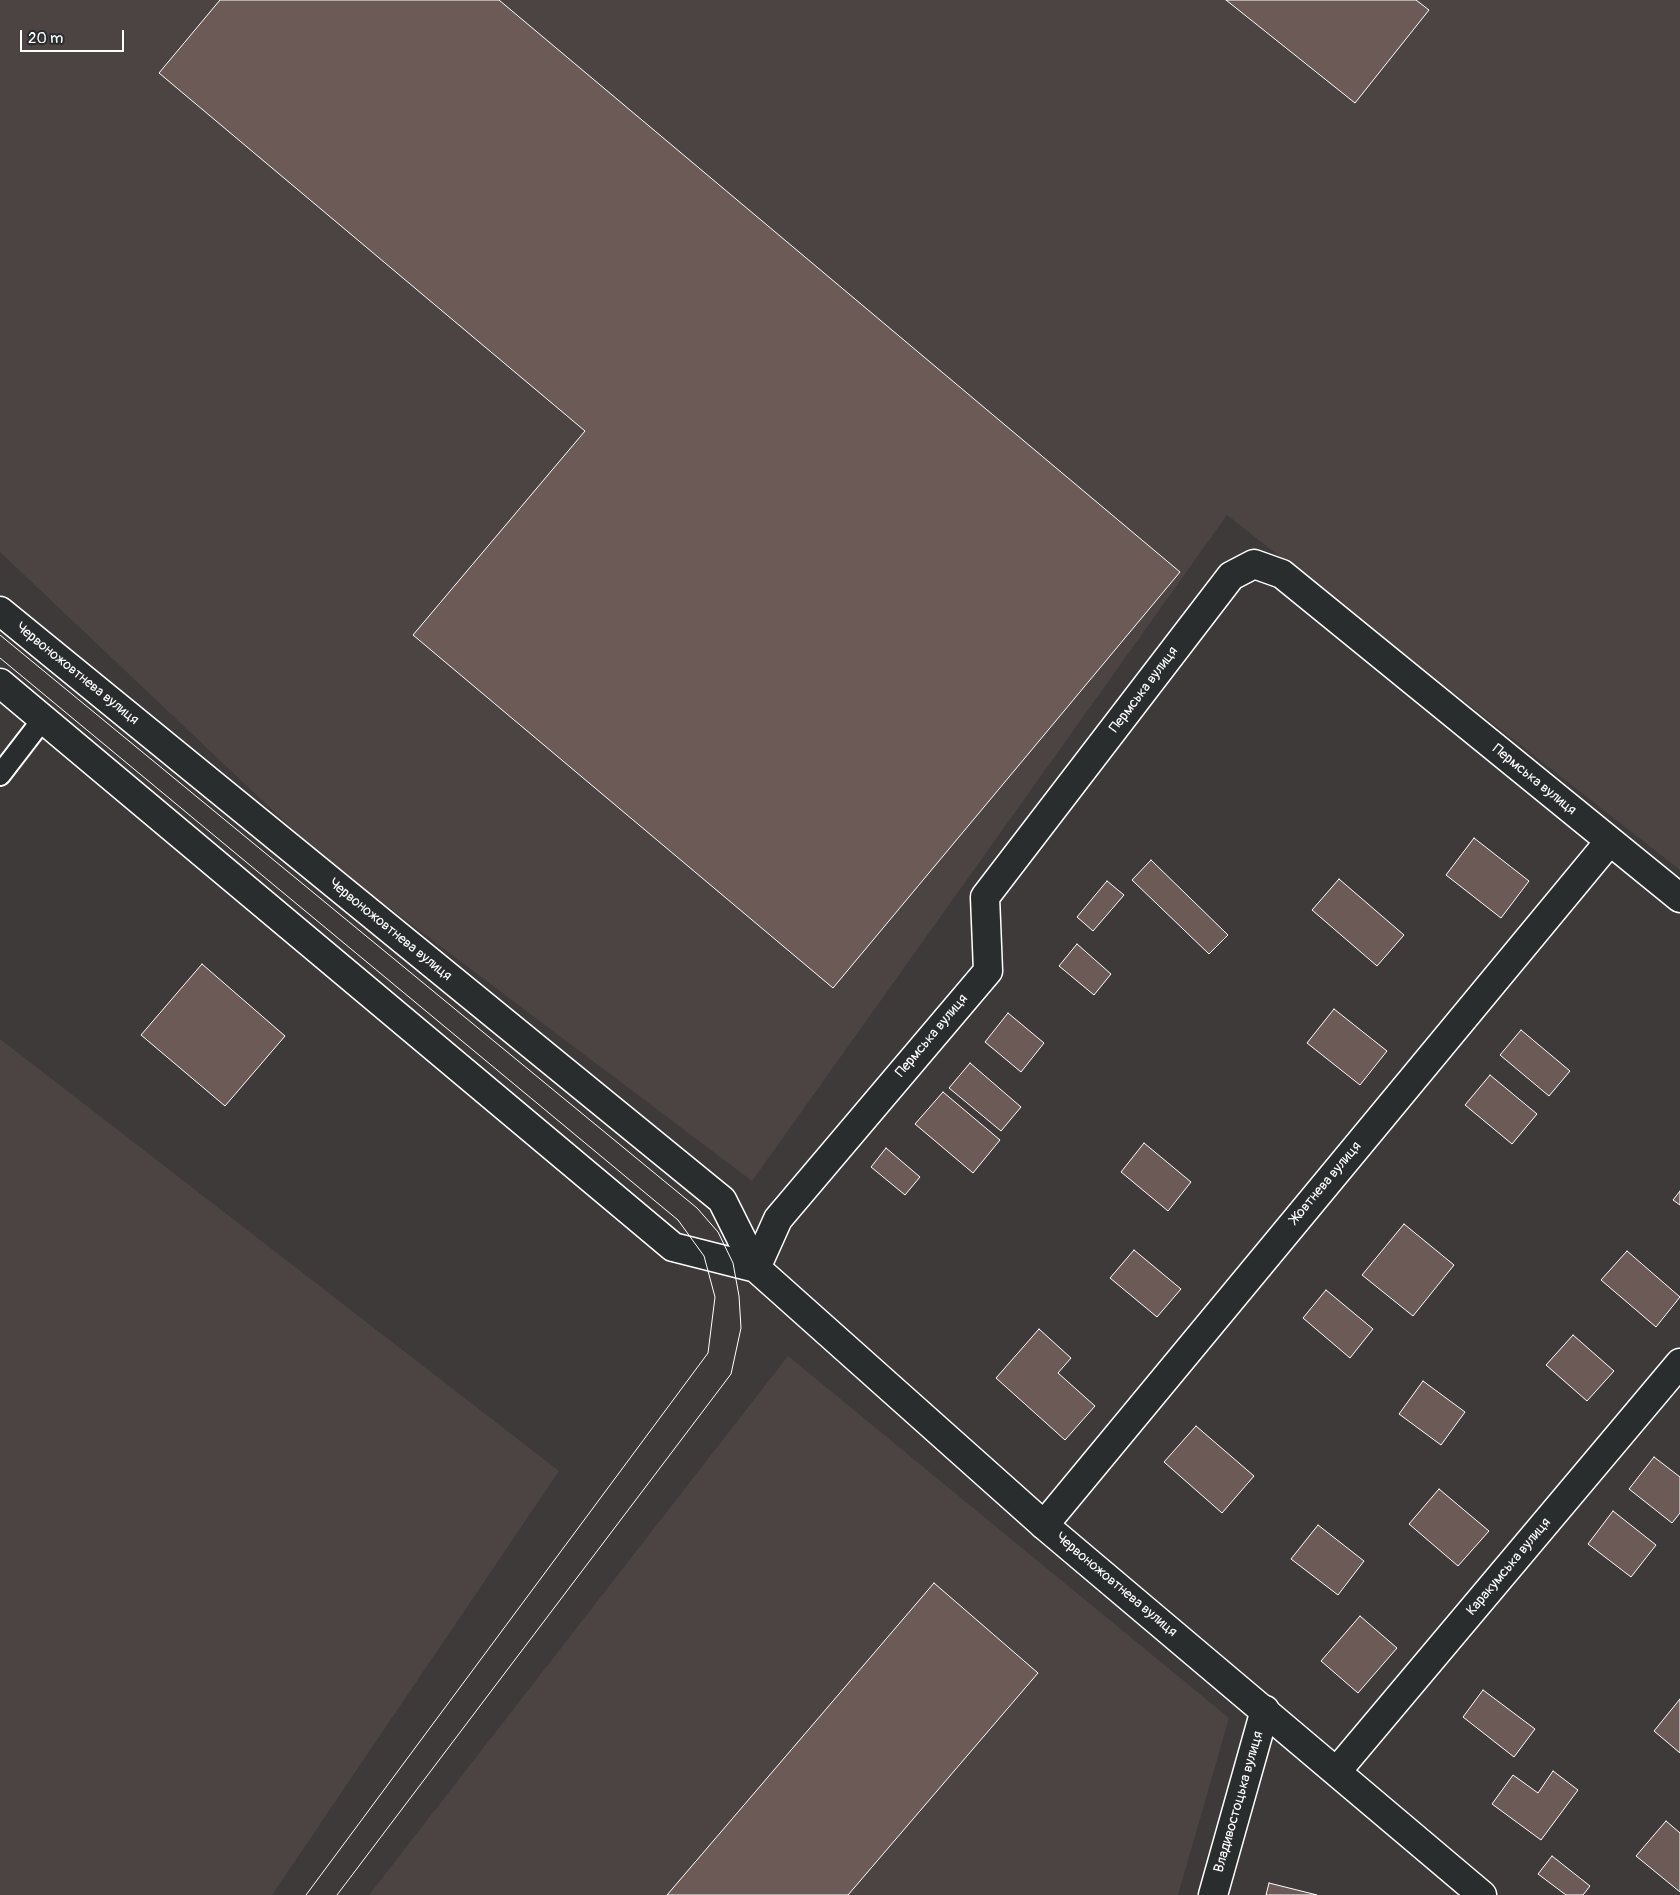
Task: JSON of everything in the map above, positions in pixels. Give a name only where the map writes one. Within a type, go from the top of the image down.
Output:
[{"type":"street","name":"Пермська вулиця","points":[[756,1268],[778,1219],[988,970],[985,897],[1231,576],[1254,564],[1282,574],[1680,898]]},
{"type":"street","name":"Червоножовтнева вулиця","points":[[0,611],[722,1200],[756,1268],[1044,1525],[1482,1895]]},
{"type":"street","name":"Червоножовтнева вулиця","points":[[0,683],[673,1247],[756,1268]]},
{"type":"street","name":"Жовтнева вулиця","points":[[1044,1525],[1609,842]]},
{"type":"street","name":"Каракумська вулиця","points":[[1337,1771],[1680,1363]]},
{"type":"street","name":"Владивостоцька вулиця","points":[[1213,1895],[1264,1710]]},
{"type":"lane","points":[[0,775],[43,719]]},
{"type":"shaded area","points":[[0,0],[1680,0],[1680,870],[1227,515],[752,1181],[322,857],[0,552]]},
{"type":"shaded area","points":[[0,1039],[559,1471],[272,1895],[0,1895]]},
{"type":"shaded area","points":[[788,1356],[1229,1718],[1178,1895],[369,1895]]},
{"type":"building","points":[[220,0],[499,0],[1180,572],[833,988],[413,635],[585,431],[159,73]]},
{"type":"building","points":[[1226,0],[1416,0],[1429,10],[1355,103]]},
{"type":"building","points":[[1474,838],[1529,881],[1501,918],[1446,875]]},
{"type":"building","points":[[1151,860],[1228,935],[1209,954],[1132,880]]},
{"type":"building","points":[[1339,879],[1404,935],[1377,966],[1312,910]]},
{"type":"building","points":[[1107,881],[1124,895],[1093,931],[1077,917]]},
{"type":"building","points":[[1077,944],[1111,974],[1094,995],[1059,966]]},
{"type":"building","points":[[202,964],[285,1036],[225,1106],[141,1035]]},
{"type":"building","points":[[1334,1009],[1387,1051],[1360,1085],[1307,1043]]},
{"type":"building","points":[[1008,1013],[1044,1043],[1021,1072],[985,1042]]},
{"type":"building","points":[[1521,1030],[1570,1071],[1549,1096],[1500,1055]]},
{"type":"building","points":[[970,1063],[1021,1107],[1001,1131],[949,1088]]},
{"type":"building","points":[[1490,1075],[1537,1114],[1512,1144],[1465,1105]]},
{"type":"building","points":[[943,1092],[1000,1140],[973,1173],[915,1124]]},
{"type":"building","points":[[1144,1143],[1191,1182],[1168,1211],[1121,1172]]},
{"type":"building","points":[[886,1148],[920,1177],[905,1195],[871,1167]]},
{"type":"building","points":[[1680,1191],[1680,1205],[1673,1200]]},
{"type":"building","points":[[1404,1224],[1454,1265],[1413,1316],[1362,1275]]},
{"type":"building","points":[[1134,1250],[1181,1289],[1157,1317],[1110,1278]]},
{"type":"building","points":[[1627,1251],[1680,1297],[1656,1327],[1601,1280]]},
{"type":"building","points":[[1326,1290],[1373,1329],[1350,1358],[1303,1318]]},
{"type":"building","points":[[1039,1329],[1071,1358],[1058,1373],[1095,1406],[1065,1440],[996,1378]]},
{"type":"building","points":[[1573,1335],[1614,1371],[1587,1401],[1546,1365]]},
{"type":"building","points":[[1423,1381],[1465,1412],[1441,1445],[1399,1414]]},
{"type":"building","points":[[1196,1426],[1254,1476],[1222,1513],[1164,1462]]},
{"type":"building","points":[[1654,1457],[1680,1477],[1680,1513],[1672,1523],[1629,1489]]},
{"type":"building","points":[[1439,1489],[1489,1531],[1458,1566],[1409,1524]]},
{"type":"building","points":[[1613,1511],[1656,1545],[1631,1577],[1588,1544]]},
{"type":"building","points":[[1318,1525],[1364,1561],[1338,1595],[1291,1559]]},
{"type":"building","points":[[934,1583],[1038,1673],[848,1895],[667,1895]]},
{"type":"building","points":[[1360,1616],[1397,1648],[1358,1693],[1321,1661]]},
{"type":"building","points":[[1483,1690],[1535,1729],[1514,1757],[1463,1717]]},
{"type":"building","points":[[1680,1699],[1680,1753],[1654,1731]]},
{"type":"building","points":[[1553,1771],[1578,1790],[1541,1840],[1492,1804],[1513,1775],[1538,1793]]},
{"type":"building","points":[[1666,1821],[1680,1833],[1680,1892],[1636,1856]]},
{"type":"building","points":[[1552,1856],[1590,1886],[1583,1895],[1566,1895],[1538,1874]]},
{"type":"building","points":[[1269,1883],[1317,1895],[1266,1895]]},
{"type":"tram line","points":[[0,635],[697,1208],[718,1232],[733,1263],[739,1296],[741,1328],[731,1374],[337,1895]]},
{"type":"tram line","points":[[0,658],[678,1220],[704,1256],[715,1297],[708,1353],[306,1895]]}]
